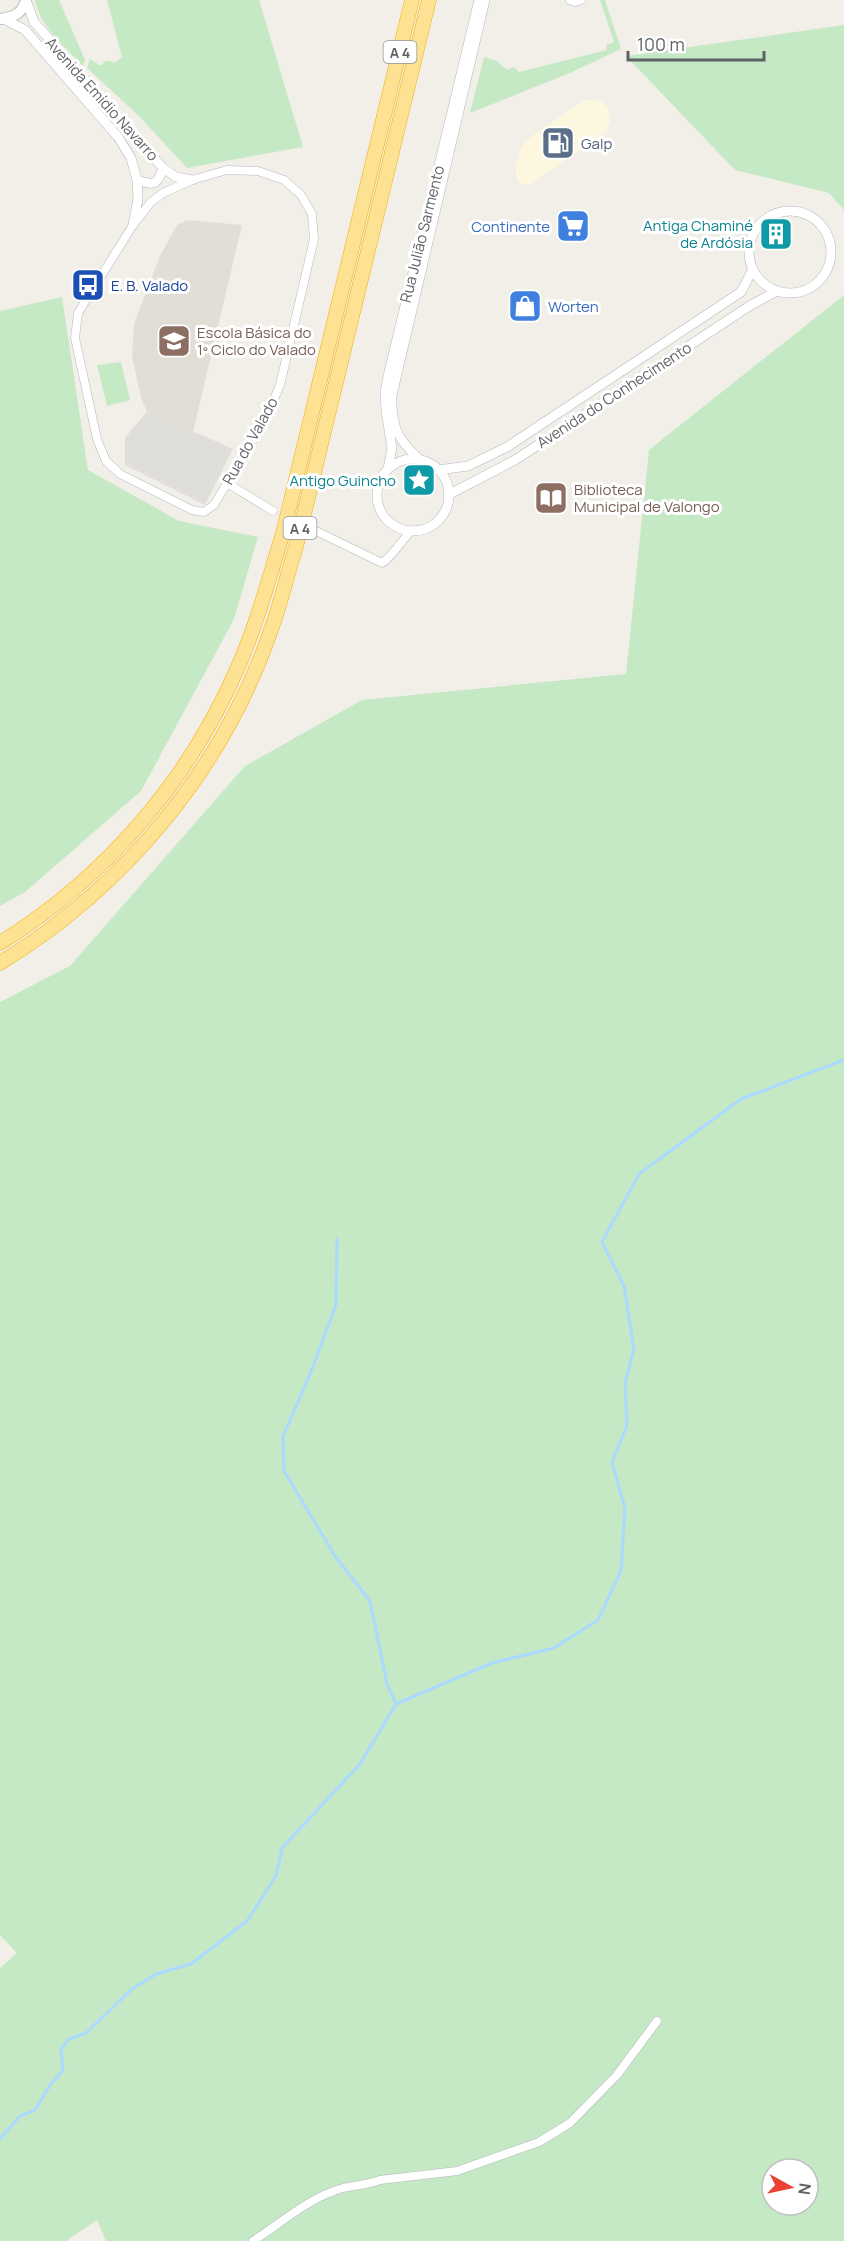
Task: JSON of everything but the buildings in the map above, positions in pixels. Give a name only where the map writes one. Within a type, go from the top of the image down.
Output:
[{"type":"highway","name":"A 4","points":[[0,943],[66,897],[111,855],[145,818],[186,763],[212,720],[238,667],[259,612],[283,533],[412,0]]},
{"type":"highway","name":"A 4","points":[[0,963],[70,915],[118,873],[160,827],[197,777],[223,736],[245,691],[271,631],[296,547],[429,0]]},
{"type":"main road","points":[[1,19],[18,14],[26,0]]},
{"type":"street","name":"Avenida Emídio Navarro","points":[[26,0],[34,21],[163,168],[176,177],[192,180]]},
{"type":"street","name":"Rua Julião Sarmento","points":[[388,469],[392,448],[386,411],[387,382],[478,0]]},
{"type":"street","name":"Rua Julião Sarmento","points":[[420,460],[399,438],[392,410],[392,395],[485,0]]},
{"type":"street","points":[[570,0],[575,2],[581,0]]},
{"type":"street","name":"Avenida Emídio Navarro","points":[[1,19],[24,30],[118,137],[131,158],[137,180],[138,199],[133,225]]},
{"type":"street","points":[[137,180],[149,185],[154,184],[159,181],[163,168]]},
{"type":"street","name":"Rua do Valado","points":[[227,170],[258,171],[284,180],[301,195],[312,214],[314,240],[280,385],[267,416],[214,505],[204,512],[192,510],[120,474],[106,460],[97,439],[75,338],[78,313],[133,225],[151,202],[162,193],[192,180],[227,170]]},
{"type":"street","points":[[796,211],[811,217],[823,227],[830,242],[830,258],[825,273],[814,285],[800,292],[777,291],[763,282],[753,269],[749,254],[752,239],[755,231],[765,219],[780,212],[796,211]]},
{"type":"street","name":"Avenida do Conhecimento","points":[[438,470],[468,466],[507,447],[741,292],[753,269]]},
{"type":"street","name":"Avenida do Conhecimento","points":[[448,495],[515,460],[751,305],[777,291]]},
{"type":"street","points":[[420,460],[438,470],[446,482],[448,495],[445,509],[437,520],[426,528],[412,530],[393,524],[380,507],[378,487],[388,469],[400,461],[420,460]]},
{"type":"street","points":[[227,483],[273,511]]},
{"type":"street","points":[[310,528],[382,563],[388,560],[398,544],[412,530]]},
{"type":"street","points":[[254,2241],[314,2200],[343,2188],[380,2180],[457,2171],[539,2142],[570,2123],[610,2082],[657,2021]]},
{"type":"shaded area","name":"Galp","points":[[594,99],[603,102],[609,109],[610,122],[606,132],[530,185],[520,184],[516,177],[516,166],[525,141],[583,101]]},
{"type":"shaded area","name":"Escola Básica do 1º Ciclo do Valado","points":[[187,220],[242,225],[193,432],[147,411],[142,401],[132,357],[134,324],[160,256],[177,225]]},
{"type":"shaded area","points":[[147,411],[233,449],[205,505],[125,465],[125,438]]},
{"type":"green space","points":[[35,0],[59,0],[85,60],[83,66],[47,27]]},
{"type":"green space","points":[[107,0],[259,0],[303,147],[187,168],[137,114],[87,68],[90,59],[102,65],[106,60],[115,63],[122,57]]},
{"type":"green space","points":[[600,0],[605,0],[621,49],[572,72],[470,113],[484,57],[497,61],[507,70],[514,67],[519,72],[607,50],[606,45],[614,42]]},
{"type":"green space","points":[[844,25],[844,210],[829,193],[735,170],[626,56]]},
{"type":"green space","points":[[844,295],[844,2241],[106,2241],[97,2220],[66,2241],[0,2241],[0,1968],[17,1953],[0,1935],[0,1002],[70,966],[245,766],[362,700],[626,674],[649,450]]},
{"type":"green space","points":[[62,297],[88,470],[179,521],[258,537],[234,619],[141,791],[25,892],[0,906],[0,311]]},
{"type":"green space","points":[[121,362],[130,400],[107,406],[97,365]]},
{"type":"waterway","points":[[0,2139],[20,2116],[35,2110],[50,2085],[63,2070],[61,2049],[69,2039],[86,2033],[132,1989],[156,1974],[191,1964],[247,1921],[276,1876],[282,1848],[360,1764],[396,1704],[492,1663],[554,1648],[598,1620],[621,1571],[625,1508],[612,1463],[627,1425],[625,1383],[634,1349],[624,1286],[602,1242],[639,1174],[741,1099],[844,1060]]},
{"type":"waterway","points":[[337,1239],[336,1305],[283,1436],[284,1471],[335,1556],[370,1601],[387,1684],[396,1704]]},
{"type":"place","name":"Galp","points":[[558,143]]},
{"type":"place","name":"Continente","points":[[573,226]]},
{"type":"place","name":"Antiga Chaminé de Ardósia","points":[[776,234]]},
{"type":"place","name":"E. B. Valado","points":[[88,285]]},
{"type":"place","name":"Worten","points":[[525,306]]},
{"type":"place","name":"Escola Básica do 1º Ciclo do Valado","points":[[174,341]]},
{"type":"place","name":"Antigo Guincho","points":[[419,480]]},
{"type":"place","name":"Biblioteca Municipal de Valongo","points":[[551,498]]}]
